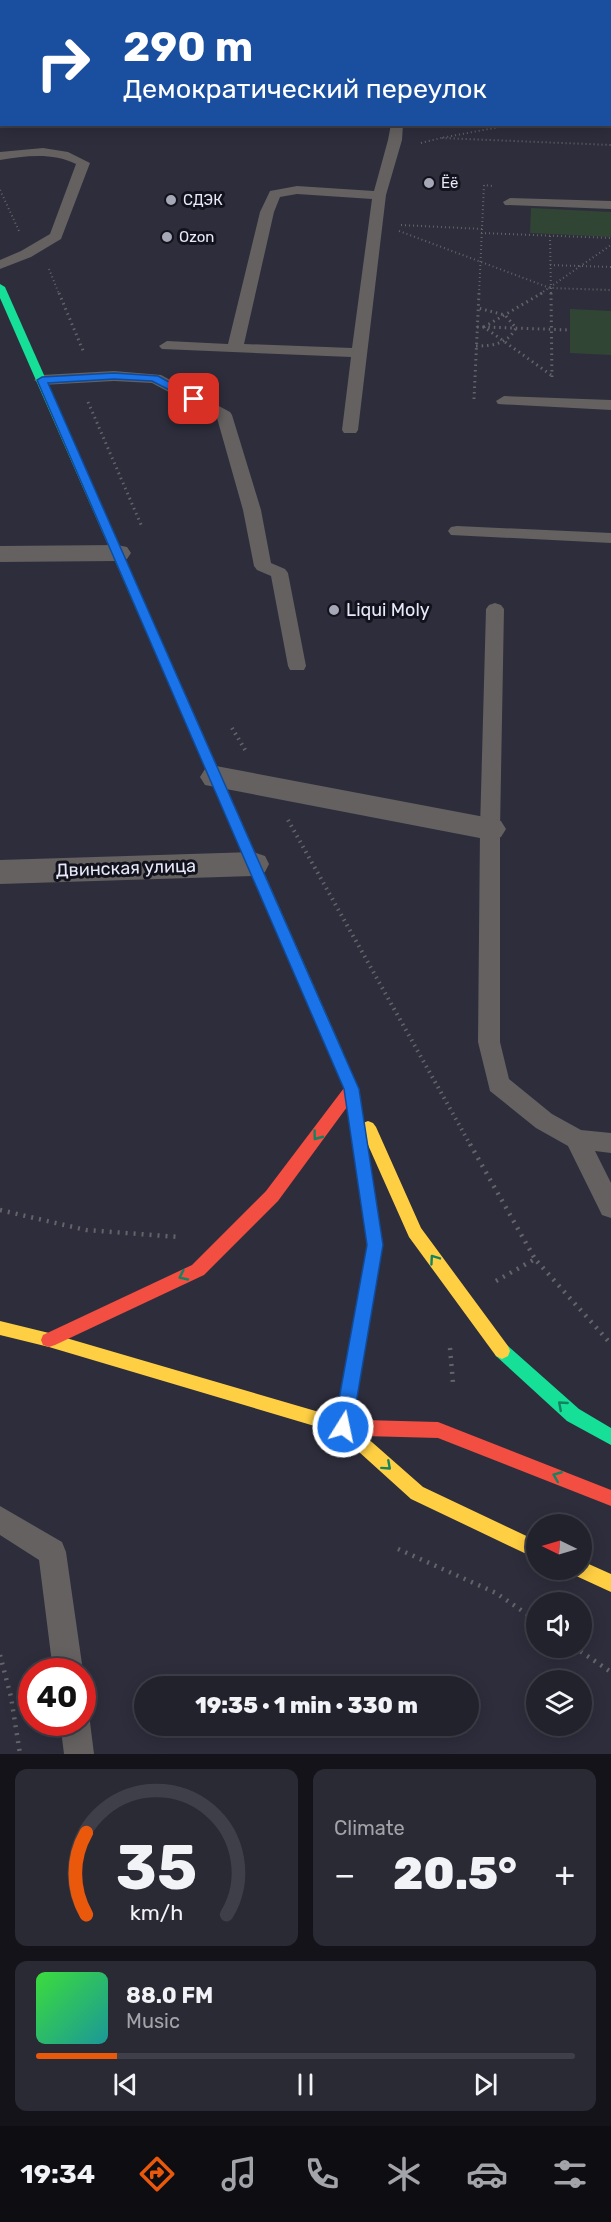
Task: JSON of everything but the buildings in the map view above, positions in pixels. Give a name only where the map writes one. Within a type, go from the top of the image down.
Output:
[{"type":"street","points":[[0,287],[415,1232],[506,1357],[573,1415],[611,1437]]},
{"type":"street","points":[[0,554],[117,553]]},
{"type":"street","points":[[216,777],[490,829]]},
{"type":"street","name":"Двинская улица","points":[[0,872],[253,864]]},
{"type":"street","points":[[49,1340],[198,1270],[272,1196],[352,1089]]},
{"type":"street","points":[[343,1427],[375,1245],[352,1089]]},
{"type":"street","points":[[0,1328],[49,1340],[343,1427],[438,1430],[611,1498]]},
{"type":"street","points":[[343,1427],[417,1494],[526,1545]]},
{"type":"street","points":[[592,1574],[611,1583]]},
{"type":"lane","points":[[350,430],[379,195],[397,126]]},
{"type":"lane","points":[[0,156],[32,151],[74,156],[83,163],[56,236],[34,250],[0,265]]},
{"type":"lane","points":[[235,348],[267,212],[275,195],[297,190],[379,195]]},
{"type":"lane","points":[[510,202],[611,205]]},
{"type":"lane","points":[[167,346],[360,352]]},
{"type":"lane","points":[[42,380],[154,378],[224,415],[252,510],[263,566],[279,573],[297,666]]},
{"type":"lane","points":[[504,401],[611,405]]},
{"type":"lane","points":[[457,531],[611,538]]},
{"type":"lane","points":[[495,609],[490,829],[489,1042],[498,1083],[543,1121],[577,1139],[611,1143]]},
{"type":"lane","points":[[577,1139],[611,1208]]},
{"type":"lane","points":[[0,1519],[52,1552],[66,1658]]},
{"type":"lane","points":[[77,1736],[79,1754]]},
{"type":"path","points":[[504,126],[441,138],[611,145]]},
{"type":"path","points":[[474,399],[484,185],[495,186]]},
{"type":"path","points":[[0,190],[24,241],[46,261],[88,362],[87,399],[144,531]]},
{"type":"path","points":[[482,229],[395,225],[399,231],[549,288],[611,290]]},
{"type":"path","points":[[482,233],[611,238]]},
{"type":"path","points":[[550,236],[549,288],[553,403]]},
{"type":"path","points":[[484,327],[549,288],[611,245]]},
{"type":"path","points":[[550,265],[611,267]]},
{"type":"path","points":[[476,346],[498,345],[505,342],[513,336],[516,328],[513,320],[505,314],[478,308]]},
{"type":"path","points":[[477,327],[570,330]]},
{"type":"path","points":[[484,327],[552,375]]},
{"type":"path","points":[[231,726],[291,825],[535,1259]]},
{"type":"path","points":[[0,1210],[86,1230],[192,1238]]},
{"type":"path","points":[[398,1549],[496,1593],[526,1613]]},
{"type":"path","points":[[0,1655],[11,1697],[20,1754]]},
{"type":"path","points":[[590,1658],[611,1672]]},
{"type":"green space","points":[[531,208],[611,212],[611,237],[530,233]]},
{"type":"green space","points":[[570,309],[611,311],[611,355],[570,353]]},
{"type":"traffic: fast","points":[[0,287],[173,680]]},
{"type":"traffic: fast","points":[[502,1351],[573,1415],[611,1437]]},
{"type":"traffic: slow","points":[[173,680],[336,1052]]},
{"type":"traffic: slow","points":[[368,1127],[415,1232],[502,1351]]},
{"type":"traffic: slow","points":[[0,1328],[49,1340],[343,1427],[364,1428]]},
{"type":"traffic: slow","points":[[343,1427],[417,1493],[526,1545]]},
{"type":"traffic: slow","points":[[592,1574],[611,1583]]},
{"type":"traffic: jam","points":[[336,1052],[352,1089],[375,1245],[343,1427]]},
{"type":"traffic: jam","points":[[49,1340],[198,1270],[272,1196],[352,1089]]},
{"type":"traffic: jam","points":[[364,1428],[438,1430],[611,1498]]},
{"type":"place","name":"Ёё","points":[[429,183]]},
{"type":"place","name":"СДЭК","points":[[171,200]]},
{"type":"place","name":"Ozon","points":[[167,237]]},
{"type":"place","name":"Liqui Moly","points":[[334,610]]},
{"type":"route","points":[[194,399],[154,378],[114,376],[42,380],[352,1089],[375,1245],[343,1427]]}]
